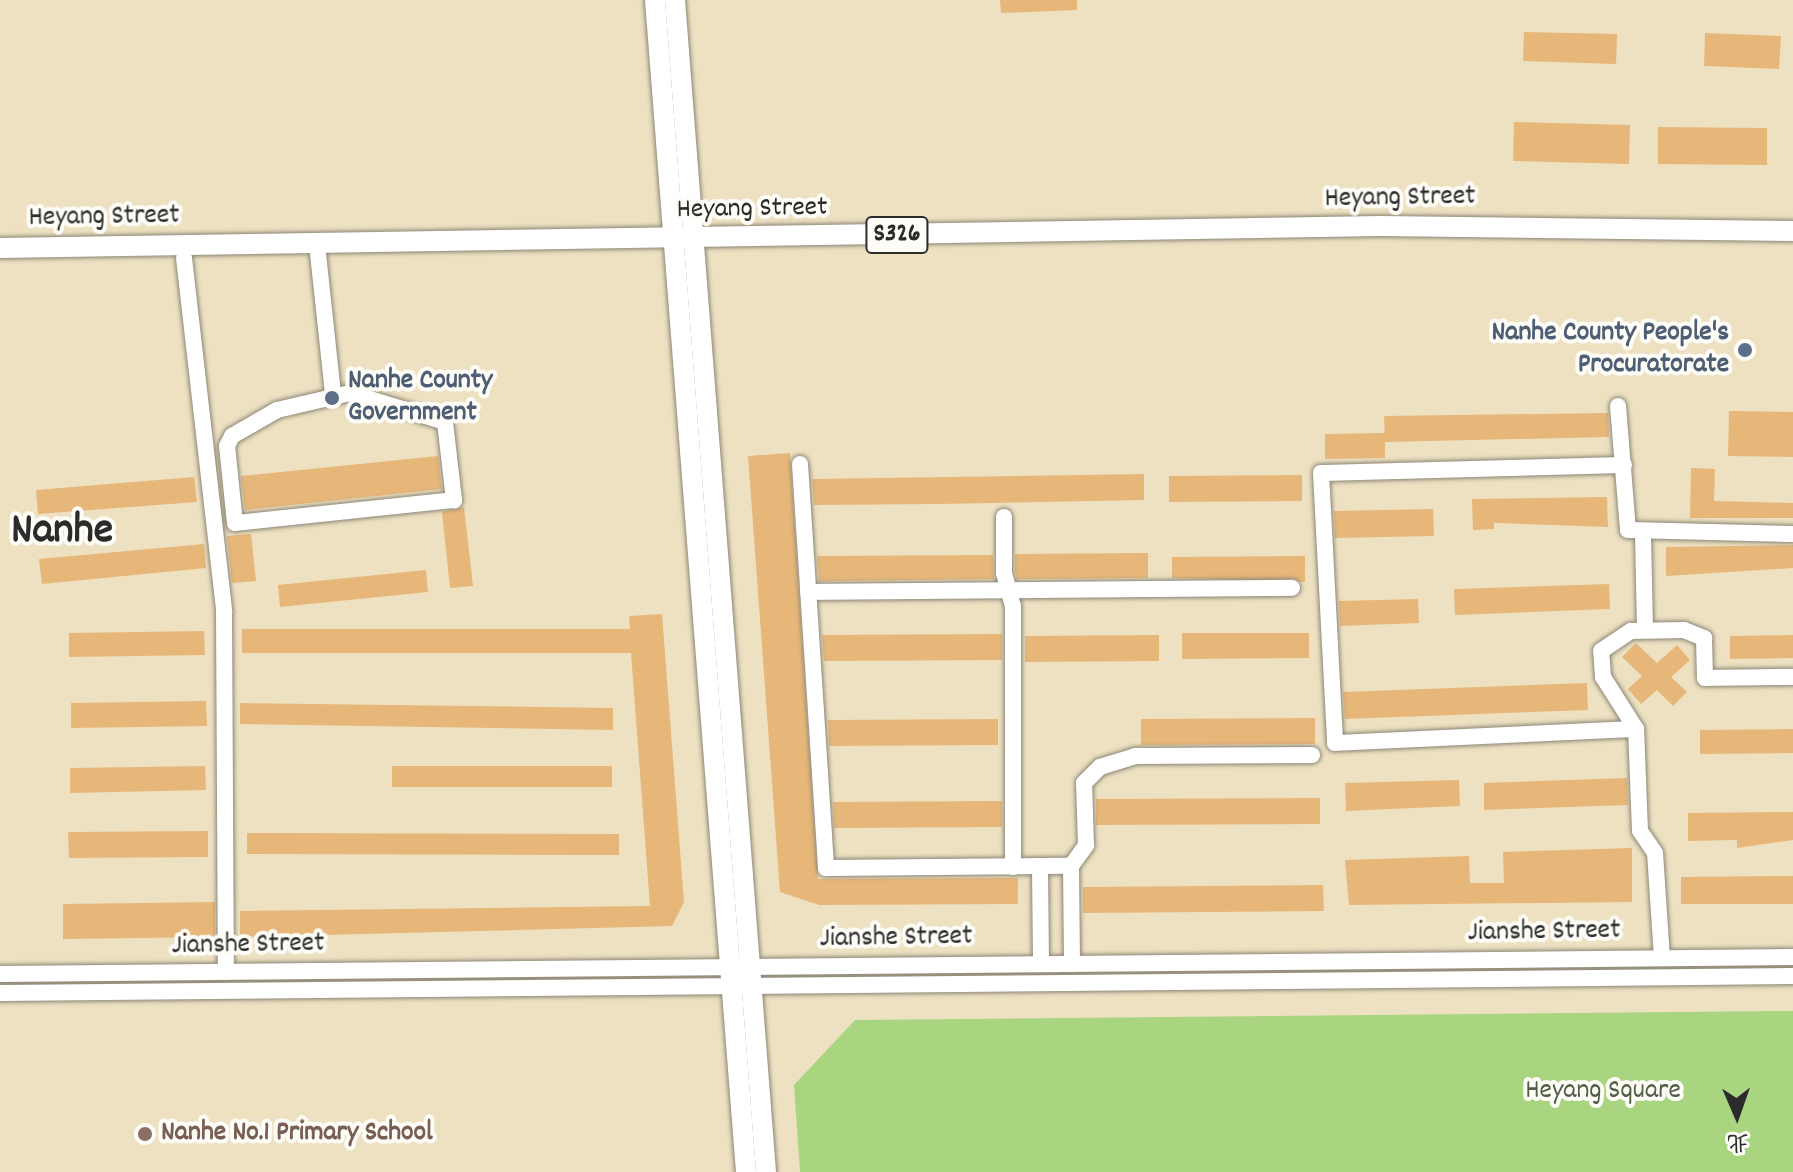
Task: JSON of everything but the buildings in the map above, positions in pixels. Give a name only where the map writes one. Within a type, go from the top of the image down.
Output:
[{"type":"main road","points":[[655,0],[684,246],[741,976],[766,1172]]},
{"type":"main road","points":[[675,0],[684,246]]},
{"type":"main road","name":"Heyang Street","points":[[684,246],[1381,226],[1793,231]]},
{"type":"main road","name":"Heyang Street","points":[[0,248],[318,251],[1381,239],[1793,244]]},
{"type":"main road","name":"Heyang Street","points":[[0,260],[184,258],[318,251]]},
{"type":"main road","points":[[741,976],[746,1172]]},
{"type":"street","points":[[318,251],[333,394]]},
{"type":"street","points":[[184,258],[224,611],[226,972]]},
{"type":"street","points":[[333,394],[377,398],[445,422],[454,500],[235,523],[227,446],[232,436],[277,410],[333,394]]},
{"type":"street","points":[[1618,406],[1628,530],[1643,534],[1793,534]]},
{"type":"street","points":[[800,464],[826,868],[1071,866]]},
{"type":"street","points":[[1624,465],[1321,473],[1335,743],[1636,729]]},
{"type":"street","points":[[1004,517],[1010,591],[1013,867]]},
{"type":"street","points":[[1643,534],[1645,630]]},
{"type":"street","points":[[808,592],[1292,588]]},
{"type":"street","points":[[1662,958],[1655,853],[1640,831],[1636,729],[1599,658],[1615,638],[1645,630],[1700,632],[1705,678],[1793,677]]},
{"type":"street","points":[[1072,964],[1071,866],[1086,845],[1084,783],[1100,767],[1135,756],[1312,755]]},
{"type":"street","points":[[1040,866],[1041,964]]},
{"type":"street","name":"Jianshe Street","points":[[0,993],[741,976],[1041,964],[1793,957]]},
{"type":"street","name":"Jianshe Street","points":[[0,974],[1793,976]]},
{"type":"green space","name":"Heyang Square","points":[[1793,1011],[1793,1172],[800,1172],[794,1085],[855,1020]]},
{"type":"place","name":"Nanhe County People's Procuratorate","points":[[1745,350]]},
{"type":"place","name":"Nanhe County Government","points":[[332,398]]},
{"type":"place","name":"Nanhe No.1 Primary School","points":[[145,1134]]},
{"type":"district","name":"Nanhe","points":[[62,533]]}]
